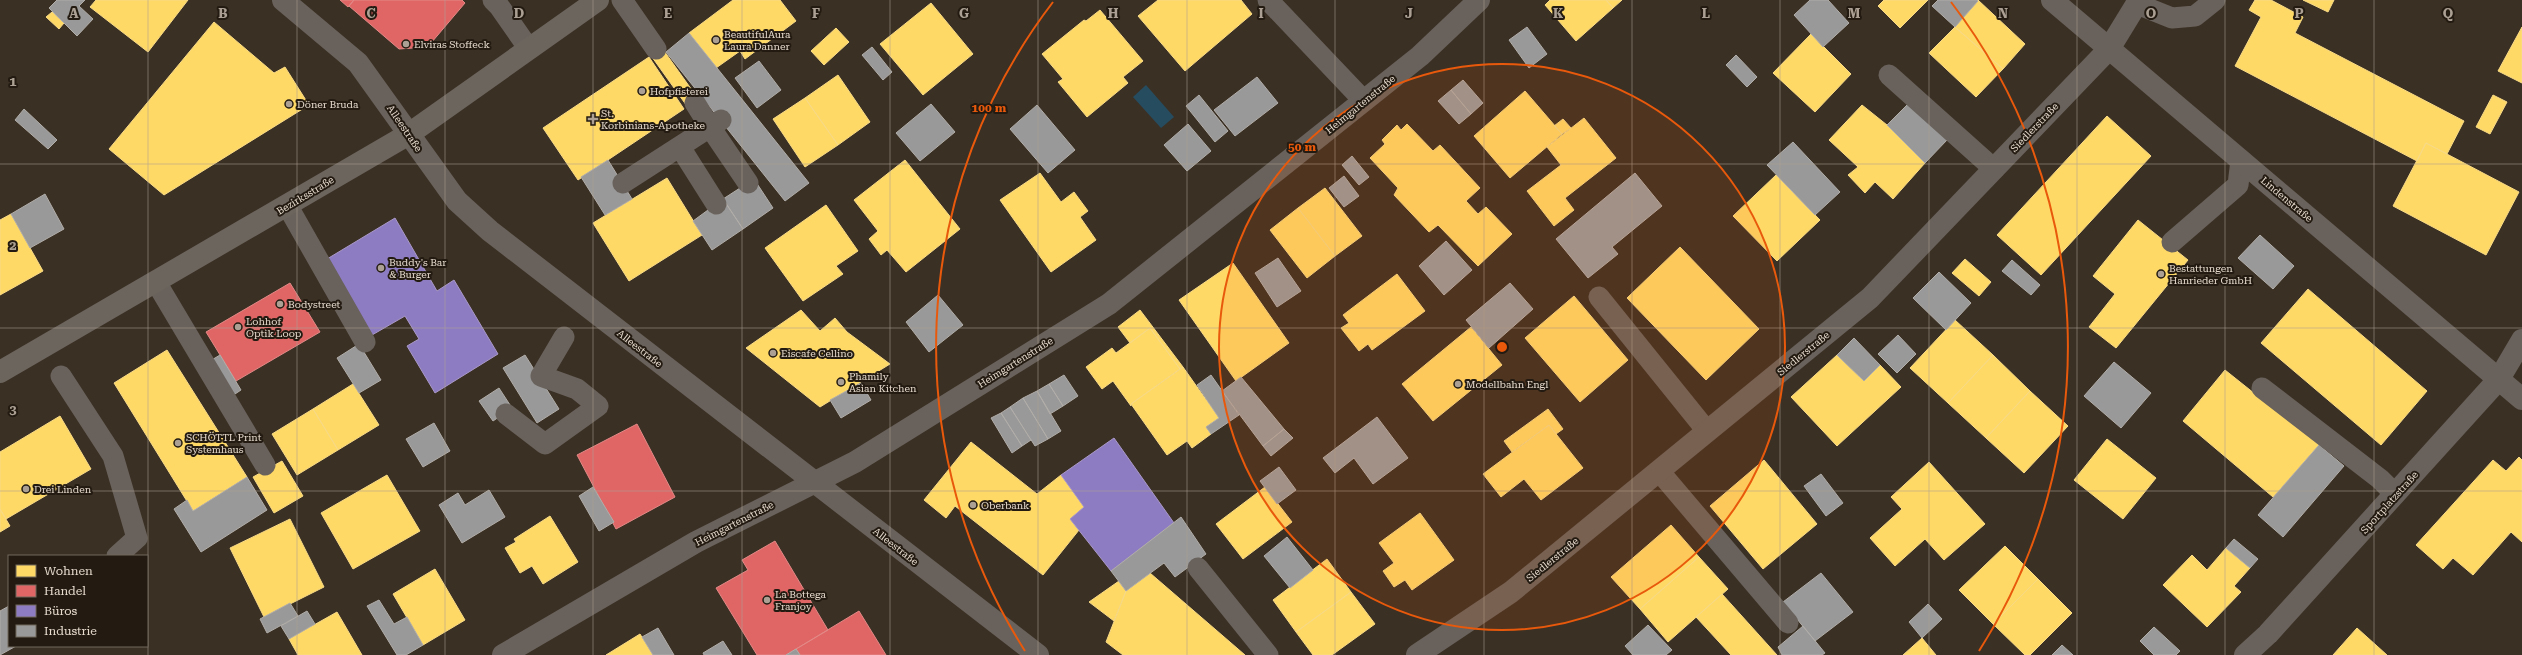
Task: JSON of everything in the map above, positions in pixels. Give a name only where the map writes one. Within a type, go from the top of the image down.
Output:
[{"type":"street","name":"Alleestraße","points":[[283,0],[358,63],[457,201],[490,231],[1038,655]]},
{"type":"street","name":"Bezirksstraße","points":[[0,372],[409,134],[598,0]]},
{"type":"street","name":"Heimgartenstraße","points":[[503,655],[696,542],[855,462],[1109,304],[1420,56],[1479,0]]},
{"type":"street","name":"Lindenstraße","points":[[2052,0],[2522,399]]},
{"type":"street","name":"Siedlerstraße","points":[[1417,655],[1511,592],[1870,298],[2109,49],[2138,2]]},
{"type":"street","name":"Sportplatzstraße","points":[[2245,655],[2268,634],[2500,379],[2522,340]]},
{"type":"lane","points":[[493,0],[499,6],[529,49]]},
{"type":"lane","points":[[622,0],[656,49]]},
{"type":"lane","points":[[1268,0],[1364,101]]},
{"type":"lane","points":[[2138,2],[2172,18],[2195,16],[2215,0]]},
{"type":"lane","points":[[1889,75],[1994,169]]},
{"type":"lane","points":[[695,104],[715,124],[748,183]]},
{"type":"lane","points":[[623,183],[715,124]]},
{"type":"lane","points":[[680,147],[716,204]]},
{"type":"lane","points":[[2172,242],[2238,185],[2241,160]]},
{"type":"lane","points":[[287,205],[365,342]]},
{"type":"lane","points":[[156,282],[265,465]]},
{"type":"lane","points":[[1599,297],[1707,432]]},
{"type":"lane","points":[[506,414],[544,444],[598,406],[577,389],[541,376],[564,337]]},
{"type":"lane","points":[[61,376],[113,456],[137,538],[118,555]]},
{"type":"lane","points":[[2262,388],[2380,479],[2395,494]]},
{"type":"lane","points":[[1665,466],[1785,601]]},
{"type":"lane","points":[[1665,466],[1788,623]]},
{"type":"lane","points":[[1198,568],[1268,655]]},
{"type":"water","points":[[1146,85],[1174,117],[1161,128],[1133,97]]},
{"type":"building: Wohnen","points":[[96,0],[188,0],[148,52],[90,7]]},
{"type":"building: Wohnen","points":[[733,0],[780,0],[796,21],[745,59],[740,51],[716,68],[689,33]]},
{"type":"building: Wohnen","points":[[1158,0],[1241,0],[1252,14],[1185,71],[1138,16]]},
{"type":"building: Wohnen","points":[[1550,0],[1606,0],[1613,8],[1576,41],[1545,5]]},
{"type":"building: Wohnen","points":[[1606,0],[1622,0],[1613,8]]},
{"type":"building: Wohnen","points":[[1884,0],[1928,0],[1900,28],[1878,6]]},
{"type":"building: Wohnen","points":[[1978,0],[2025,44],[2003,69],[1955,27]]},
{"type":"building: Wohnen","points":[[2255,0],[2271,0],[2303,17],[2295,33],[2464,121],[2447,154],[2426,143],[2417,161],[2235,66],[2261,17],[2249,10]]},
{"type":"building: Wohnen","points":[[2303,0],[2334,0],[2328,12]]},
{"type":"building: Wohnen","points":[[931,3],[973,54],[923,95],[880,44]]},
{"type":"building: Wohnen","points":[[1100,10],[1143,61],[1123,77],[1128,83],[1087,117],[1058,82],[1063,79],[1042,54],[1084,20],[1086,21]]},
{"type":"building: Wohnen","points":[[52,12],[64,23],[59,29],[46,17]]},
{"type":"building: Wohnen","points":[[214,22],[274,73],[285,67],[309,105],[164,195],[109,149]]},
{"type":"building: Wohnen","points":[[1955,27],[2003,69],[1976,97],[1929,53]]},
{"type":"building: Wohnen","points":[[2522,27],[2522,83],[2498,71]]},
{"type":"building: Wohnen","points":[[836,28],[849,42],[824,65],[811,51]]},
{"type":"building: Wohnen","points":[[1811,34],[1851,74],[1815,112],[1773,73]]},
{"type":"building: Wohnen","points":[[662,48],[699,100],[689,109],[652,57]]},
{"type":"building: Wohnen","points":[[649,57],[684,109],[578,180],[543,128]]},
{"type":"building: Wohnen","points":[[838,75],[870,122],[838,145],[805,98]]},
{"type":"building: Wohnen","points":[[1525,91],[1562,134],[1510,178],[1474,136]]},
{"type":"building: Wohnen","points":[[2493,95],[2507,102],[2490,134],[2476,127]]},
{"type":"building: Wohnen","points":[[805,98],[838,145],[805,167],[773,119]]},
{"type":"building: Wohnen","points":[[1862,105],[1887,125],[1925,163],[1893,199],[1875,182],[1865,193],[1848,175],[1858,167],[1829,140]]},
{"type":"building: Wohnen","points":[[2107,116],[2151,156],[2041,275],[1997,235]]},
{"type":"building: Wohnen","points":[[1584,118],[1616,158],[1565,198],[1574,210],[1554,226],[1527,191],[1561,165],[1547,147]]},
{"type":"building: Wohnen","points":[[1563,119],[1571,128],[1562,134],[1554,126]]},
{"type":"building: Wohnen","points":[[1407,124],[1433,151],[1440,145],[1480,188],[1466,201],[1478,214],[1486,207],[1512,234],[1478,266],[1438,225],[1429,232],[1394,195],[1398,188],[1370,158],[1385,144],[1382,140],[1397,125],[1401,130]]},
{"type":"building: Wohnen","points":[[2426,143],[2519,192],[2486,255],[2393,206]]},
{"type":"building: Wohnen","points":[[905,160],[960,229],[906,272],[887,250],[881,255],[869,239],[878,231],[854,200]]},
{"type":"building: Wohnen","points":[[1040,173],[1061,202],[1074,192],[1088,211],[1080,217],[1096,240],[1051,272],[1000,200]]},
{"type":"building: Wohnen","points":[[1776,175],[1820,220],[1777,261],[1733,216]]},
{"type":"building: Wohnen","points":[[667,178],[702,235],[629,281],[593,223]]},
{"type":"building: Wohnen","points":[[1325,188],[1362,236],[1335,256],[1298,208]]},
{"type":"building: Wohnen","points":[[826,205],[858,251],[836,266],[843,274],[803,301],[765,248]]},
{"type":"building: Wohnen","points":[[1298,208],[1335,256],[1307,278],[1270,230]]},
{"type":"building: Wohnen","points":[[11,214],[43,271],[0,295],[0,220]]},
{"type":"building: Wohnen","points":[[2138,220],[2188,260],[2116,348],[2089,327],[2115,294],[2093,276]]},
{"type":"building: Wohnen","points":[[1680,247],[1759,329],[1706,380],[1627,298]]},
{"type":"building: Wohnen","points":[[1965,259],[1991,282],[1979,296],[1952,273]]},
{"type":"building: Wohnen","points":[[1233,263],[1289,343],[1236,381],[1179,300]]},
{"type":"building: Wohnen","points":[[1397,274],[1425,311],[1372,350],[1368,344],[1359,351],[1341,328],[1349,323],[1343,315]]},
{"type":"building: Wohnen","points":[[2308,289],[2427,391],[2381,445],[2261,343]]},
{"type":"building: Wohnen","points":[[1574,296],[1628,360],[1580,402],[1525,338]]},
{"type":"building: Wohnen","points":[[801,310],[820,331],[835,318],[847,332],[890,364],[820,407],[746,348]]},
{"type":"building: Wohnen","points":[[1140,310],[1183,367],[1180,369],[1150,328],[1130,343],[1118,327]]},
{"type":"building: Wohnen","points":[[1955,320],[1993,355],[1948,403],[1910,368]]},
{"type":"building: Wohnen","points":[[1471,327],[1502,365],[1433,421],[1402,384]]},
{"type":"building: Wohnen","points":[[1150,328],[1180,369],[1131,404],[1131,406],[1113,381],[1102,389],[1086,367],[1112,348],[1116,353]]},
{"type":"building: Wohnen","points":[[167,350],[247,477],[193,511],[114,383]]},
{"type":"building: Wohnen","points":[[1837,355],[1864,381],[1880,365],[1901,387],[1837,446],[1791,397]]},
{"type":"building: Wohnen","points":[[1993,355],[2030,391],[1986,438],[1948,403]]},
{"type":"building: Wohnen","points":[[1183,367],[1219,418],[1206,427],[1211,434],[1192,448],[1187,441],[1167,455],[1131,404]]},
{"type":"building: Wohnen","points":[[2225,370],[2319,445],[2273,497],[2183,421]]},
{"type":"building: Wohnen","points":[[353,384],[379,425],[338,450],[313,409]]},
{"type":"building: Wohnen","points":[[2030,391],[2068,426],[2024,473],[1986,438]]},
{"type":"building: Wohnen","points":[[313,409],[338,450],[297,475],[272,434]]},
{"type":"building: Wohnen","points":[[1548,409],[1563,429],[1556,434],[1549,425],[1512,452],[1504,441]]},
{"type":"building: Wohnen","points":[[60,416],[91,469],[6,519],[0,509],[0,452]]},
{"type":"building: Wohnen","points":[[1549,425],[1583,468],[1541,500],[1524,479],[1501,497],[1483,474]]},
{"type":"building: Wohnen","points":[[2107,439],[2156,478],[2123,519],[2074,480]]},
{"type":"building: Wohnen","points":[[971,442],[1037,494],[1061,475],[1084,507],[1070,519],[1079,530],[1043,575],[955,506],[946,518],[924,500]]},
{"type":"building: Wohnen","points":[[2519,457],[2522,460],[2522,542],[2511,532],[2473,575],[2453,558],[2443,569],[2416,545],[2493,460],[2506,471]]},
{"type":"building: Wohnen","points":[[1764,460],[1817,524],[1763,569],[1710,506]]},
{"type":"building: Wohnen","points":[[282,461],[303,496],[274,513],[253,477]]},
{"type":"building: Wohnen","points":[[1929,462],[1985,524],[1944,560],[1925,539],[1895,566],[1870,538],[1902,509],[1891,497]]},
{"type":"building: Wohnen","points":[[387,475],[420,531],[353,569],[321,513]]},
{"type":"building: Wohnen","points":[[1265,487],[1292,522],[1243,559],[1216,524]]},
{"type":"building: Wohnen","points":[[0,509],[10,526],[0,532]]},
{"type":"building: Wohnen","points":[[1420,513],[1454,560],[1412,590],[1405,580],[1394,587],[1383,571],[1394,563],[1379,543]]},
{"type":"building: Wohnen","points":[[550,516],[578,562],[543,584],[532,566],[520,573],[505,548],[516,542],[514,539]]},
{"type":"building: Wohnen","points":[[290,519],[324,587],[264,617],[230,548]]},
{"type":"building: Wohnen","points":[[1671,525],[1699,557],[1640,609],[1611,577]]},
{"type":"building: Wohnen","points":[[2005,546],[2038,579],[1993,624],[1959,590]]},
{"type":"building: Wohnen","points":[[2226,548],[2250,568],[2234,586],[2241,592],[2207,627],[2163,585],[2192,555],[2207,570]]},
{"type":"building: Wohnen","points":[[1699,557],[1728,589],[1668,642],[1640,609]]},
{"type":"building: Wohnen","points":[[1327,559],[1351,592],[1296,632],[1273,600]]},
{"type":"building: Wohnen","points":[[435,569],[465,620],[423,645],[393,594]]},
{"type":"building: Wohnen","points":[[1150,573],[1245,655],[1123,655],[1106,642],[1126,591]]},
{"type":"building: Wohnen","points":[[2038,579],[2072,613],[2030,655],[2025,655],[1993,624]]},
{"type":"building: Wohnen","points":[[1119,581],[1126,591],[1114,621],[1089,602]]},
{"type":"building: Wohnen","points":[[1351,592],[1375,624],[1332,655],[1313,655],[1296,632]]},
{"type":"building: Wohnen","points":[[1722,594],[1777,655],[1731,655],[1696,617]]},
{"type":"building: Wohnen","points":[[337,612],[362,655],[298,655],[289,639]]},
{"type":"building: Wohnen","points":[[2357,628],[2387,655],[2333,655]]},
{"type":"building: Wohnen","points":[[640,634],[653,655],[606,655]]},
{"type":"building: Wohnen","points":[[1922,638],[1936,655],[1903,655]]},
{"type":"building: Handel","points":[[340,0],[354,0],[348,7]]},
{"type":"building: Handel","points":[[354,0],[462,0],[465,3],[426,49],[418,42],[413,48],[399,49],[349,6]]},
{"type":"building: Handel","points":[[290,283],[320,332],[236,381],[206,332]]},
{"type":"building: Handel","points":[[637,424],[675,497],[616,529],[577,455]]},
{"type":"building: Handel","name":"La Bottega Franjoy","points":[[775,541],[828,630],[786,655],[757,655],[716,588],[748,570],[742,560]]},
{"type":"building: Handel","points":[[859,611],[886,655],[800,655],[796,649]]},
{"type":"building: Büros","points":[[395,218],[437,291],[454,280],[498,354],[435,393],[407,346],[419,339],[405,316],[372,335],[327,259]]},
{"type":"building: Büros","points":[[1114,438],[1174,523],[1111,571],[1070,519],[1084,507],[1061,475]]},
{"type":"building: Industrie","points":[[57,0],[85,0],[79,6],[93,19],[77,36],[49,8]]},
{"type":"building: Industrie","points":[[1810,0],[1828,0],[1849,23],[1823,47],[1794,15]]},
{"type":"building: Industrie","points":[[1938,0],[1978,1],[1955,27],[1932,6]]},
{"type":"building: Industrie","points":[[1527,27],[1547,54],[1529,68],[1509,40]]},
{"type":"building: Industrie","points":[[689,33],[809,183],[785,201],[666,52]]},
{"type":"building: Industrie","points":[[872,47],[892,72],[883,80],[862,55]]},
{"type":"building: Industrie","points":[[1736,55],[1757,77],[1747,87],[1726,65]]},
{"type":"building: Industrie","points":[[759,61],[781,90],[757,108],[735,78]]},
{"type":"building: Industrie","points":[[1257,77],[1278,103],[1235,136],[1214,110]]},
{"type":"building: Industrie","points":[[1463,80],[1483,103],[1471,114],[1451,90]]},
{"type":"building: Industrie","points":[[1451,90],[1471,114],[1459,124],[1438,101]]},
{"type":"building: Industrie","points":[[1199,95],[1228,131],[1215,142],[1186,106]]},
{"type":"building: Industrie","points":[[1909,103],[1947,140],[1925,163],[1887,125]]},
{"type":"building: Industrie","points":[[931,104],[955,132],[920,161],[896,133]]},
{"type":"building: Industrie","points":[[1037,105],[1075,150],[1048,173],[1010,129]]},
{"type":"building: Industrie","points":[[24,109],[57,140],[48,149],[15,120]]},
{"type":"building: Industrie","points":[[1188,124],[1211,151],[1187,171],[1164,145]]},
{"type":"building: Industrie","points":[[1793,142],[1840,192],[1815,215],[1767,165]]},
{"type":"building: Industrie","points":[[1352,156],[1369,177],[1359,185],[1342,165]]},
{"type":"building: Industrie","points":[[608,160],[632,199],[605,215],[581,177]]},
{"type":"building: Industrie","points":[[1635,173],[1662,206],[1612,247],[1618,254],[1588,278],[1556,239]]},
{"type":"building: Industrie","points":[[1344,176],[1359,196],[1344,207],[1329,188]]},
{"type":"building: Industrie","points":[[754,179],[773,208],[743,229],[723,199]]},
{"type":"building: Industrie","points":[[45,194],[64,229],[30,248],[11,214]]},
{"type":"building: Industrie","points":[[723,199],[743,229],[712,250],[693,221]]},
{"type":"building: Industrie","points":[[2260,235],[2294,266],[2273,289],[2238,258]]},
{"type":"building: Industrie","points":[[1446,241],[1472,270],[1444,295],[1419,266]]},
{"type":"building: Industrie","points":[[1278,258],[1301,291],[1277,307],[1255,273]]},
{"type":"building: Industrie","points":[[2012,260],[2040,285],[2031,295],[2002,271]]},
{"type":"building: Industrie","points":[[1939,272],[1971,303],[1946,330],[1913,298]]},
{"type":"building: Industrie","points":[[1510,283],[1533,309],[1489,348],[1466,320]]},
{"type":"building: Industrie","points":[[938,295],[963,325],[929,352],[906,322]]},
{"type":"building: Industrie","points":[[1898,335],[1916,354],[1897,373],[1878,354]]},
{"type":"building: Industrie","points":[[1854,338],[1880,365],[1864,381],[1837,355]]},
{"type":"building: Industrie","points":[[359,344],[381,380],[359,393],[337,358]]},
{"type":"building: Industrie","points":[[220,355],[241,390],[232,396],[210,361]]},
{"type":"building: Industrie","points":[[525,355],[559,409],[537,423],[503,368]]},
{"type":"building: Industrie","points":[[2114,362],[2151,393],[2121,428],[2084,396]]},
{"type":"building: Industrie","points":[[1064,375],[1078,396],[1063,406],[1049,384]]},
{"type":"building: Industrie","points":[[1211,375],[1239,415],[1211,434],[1206,427],[1219,418],[1197,385]]},
{"type":"building: Industrie","points":[[1241,377],[1284,429],[1263,446],[1222,391]]},
{"type":"building: Industrie","points":[[861,383],[871,400],[841,418],[830,400]]},
{"type":"building: Industrie","points":[[1049,384],[1063,406],[1050,414],[1037,391]]},
{"type":"building: Industrie","points":[[499,388],[512,408],[493,421],[479,401]]},
{"type":"building: Industrie","points":[[1037,391],[1061,431],[1048,439],[1023,398]]},
{"type":"building: Industrie","points":[[1023,398],[1048,439],[1035,446],[1010,407]]},
{"type":"building: Industrie","points":[[1010,407],[1031,440],[1022,446],[1001,413]]},
{"type":"building: Industrie","points":[[1001,413],[1022,446],[1012,453],[991,418]]},
{"type":"building: Industrie","points":[[1377,417],[1408,458],[1373,484],[1354,458],[1335,473],[1323,458]]},
{"type":"building: Industrie","points":[[434,423],[450,451],[423,467],[406,439]]},
{"type":"building: Industrie","points":[[1284,429],[1293,438],[1271,456],[1263,446]]},
{"type":"building: Industrie","points":[[2319,445],[2344,466],[2283,537],[2258,515]]},
{"type":"building: Industrie","points":[[1279,467],[1296,490],[1277,504],[1260,481]]},
{"type":"building: Industrie","points":[[1821,474],[1843,503],[1826,516],[1804,486]]},
{"type":"building: Industrie","points":[[247,477],[267,510],[201,552],[174,509],[187,500],[193,511]]},
{"type":"building: Industrie","points":[[593,487],[614,522],[599,531],[579,496]]},
{"type":"building: Industrie","points":[[489,490],[505,517],[462,543],[439,505],[458,493],[465,505]]},
{"type":"building: Industrie","points":[[1181,517],[1206,554],[1175,577],[1164,563],[1126,591],[1111,571]]},
{"type":"building: Industrie","points":[[1287,537],[1313,570],[1290,588],[1264,556]]},
{"type":"building: Industrie","points":[[2234,539],[2258,559],[2250,568],[2226,548]]},
{"type":"building: Industrie","points":[[1821,573],[1853,612],[1815,641],[1783,602]]},
{"type":"building: Industrie","points":[[379,600],[394,624],[407,617],[423,645],[406,655],[397,655],[367,606]]},
{"type":"building: Industrie","points":[[290,603],[298,616],[267,633],[260,619]]},
{"type":"building: Industrie","points":[[1928,604],[1942,619],[1922,638],[1909,622]]},
{"type":"building: Industrie","points":[[8,607],[8,647],[14,647],[0,655],[0,611]]},
{"type":"building: Industrie","points":[[307,611],[315,624],[289,639],[281,626]]},
{"type":"building: Industrie","points":[[1648,625],[1672,650],[1666,655],[1633,655],[1625,646]]},
{"type":"building: Industrie","points":[[1803,626],[1825,653],[1822,655],[1782,655],[1778,647]]},
{"type":"building: Industrie","points":[[2154,627],[2180,651],[2176,655],[2154,655],[2140,641]]},
{"type":"building: Industrie","points":[[658,628],[674,655],[653,655],[642,637]]},
{"type":"building: Industrie","points":[[723,641],[732,655],[704,655],[703,653]]},
{"type":"building: Industrie","points":[[2062,645],[2073,655],[2052,655]]},
{"type":"building: Industrie","points":[[796,649],[800,655],[786,655]]},
{"type":"place","name":"BeautifulAura Laura Danner","points":[[716,40]]},
{"type":"place","name":"Elviras Stoffeck","points":[[406,44]]},
{"type":"place","name":"Hofpfisterei","points":[[642,91]]},
{"type":"place","name":"Döner Bruda","points":[[289,104]]},
{"type":"place","name":"St. Korbinians-Apotheke","points":[[593,119]]},
{"type":"place","name":"Buddy's Bar & Burger","points":[[381,268]]},
{"type":"place","name":"Bestattungen Hanrieder GmbH","points":[[2161,274]]},
{"type":"place","name":"Bodystreet","points":[[280,304]]},
{"type":"place","name":"Lohhof Optik Loop","points":[[238,327]]},
{"type":"place","name":"Eiscafe Cellino","points":[[773,353]]},
{"type":"place","name":"Phamily Asian Kitchen","points":[[841,382]]},
{"type":"place","name":"Modellbahn Engl","points":[[1458,384]]},
{"type":"place","name":"SCHÖTTL Print Systemhaus","points":[[178,443]]},
{"type":"place","name":"Drei Linden","points":[[26,489]]},
{"type":"place","name":"Oberbank","points":[[973,505]]},
{"type":"place","name":"La Bottega Franjoy","points":[[767,600]]}]
